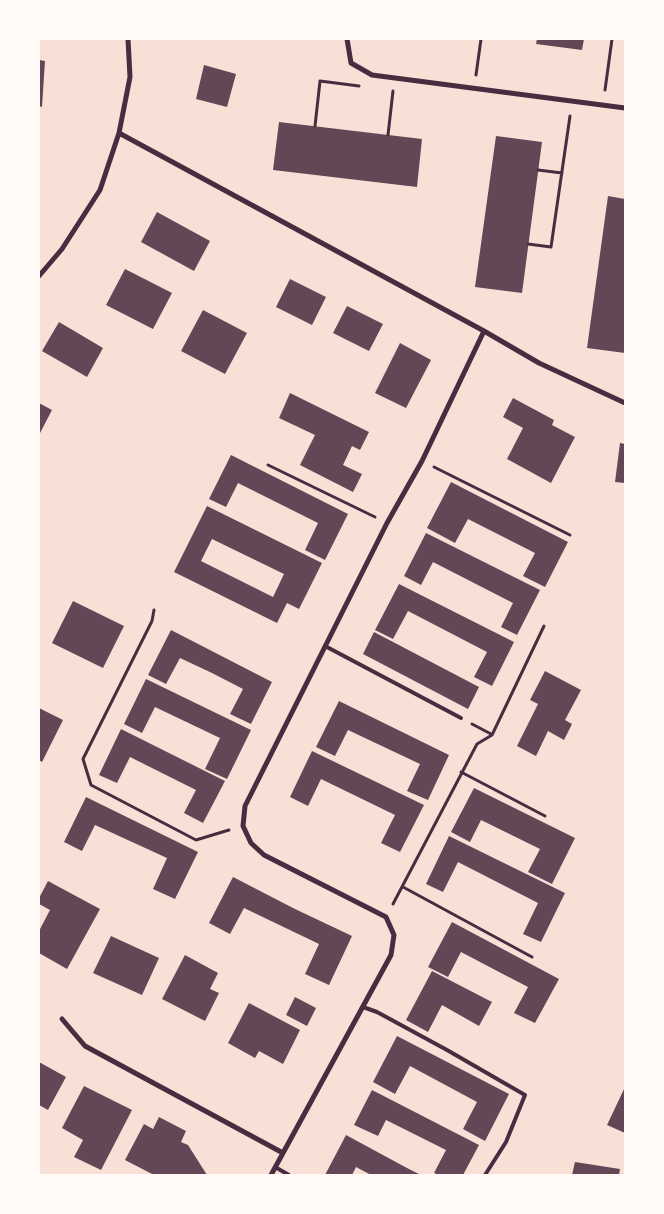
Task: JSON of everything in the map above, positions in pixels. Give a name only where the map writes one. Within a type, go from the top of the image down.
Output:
[{"type":"street","points":[[39,276],[62,249],[100,190],[119,133],[130,77],[128,39]]},
{"type":"street","points":[[347,39],[351,63],[372,75],[625,108]]},
{"type":"street","points":[[119,133],[484,331],[539,363],[625,403]]},
{"type":"street","points":[[270,1175],[391,955],[394,935],[386,917],[264,855],[251,843],[244,826],[245,806],[387,523],[422,461],[484,331]]},
{"type":"street","points":[[62,1019],[85,1046],[283,1153]]},
{"type":"lane","points":[[325,646],[461,718]]},
{"type":"lane","points":[[362,1007],[377,1012],[525,1095],[506,1142],[485,1175]]},
{"type":"lane","points":[[275,1167],[289,1175]]},
{"type":"path","points":[[474,87],[481,39]]},
{"type":"path","points":[[604,105],[612,39]]},
{"type":"path","points":[[388,135],[394,78]]},
{"type":"path","points":[[315,126],[320,81],[366,87]]},
{"type":"path","points":[[384,90],[393,91]]},
{"type":"path","points":[[528,244],[551,247],[572,100]]},
{"type":"path","points":[[538,170],[562,173]]},
{"type":"path","points":[[422,461],[570,535]]},
{"type":"path","points":[[268,465],[387,523]]},
{"type":"path","points":[[154,610],[152,621],[83,758],[90,786],[196,840],[244,826]]},
{"type":"path","points":[[386,917],[477,744],[492,734],[544,626]]},
{"type":"path","points":[[461,718],[492,734]]},
{"type":"path","points":[[461,772],[546,816]]},
{"type":"path","points":[[403,887],[532,957]]},
{"type":"building","points":[[537,39],[584,39],[582,50],[536,44]]},
{"type":"building","points":[[39,60],[45,61],[42,107],[39,106]]},
{"type":"building","points":[[204,65],[236,74],[227,107],[196,99]]},
{"type":"building","points":[[279,122],[422,139],[417,187],[273,170]]},
{"type":"building","points":[[496,136],[542,142],[522,293],[475,287]]},
{"type":"building","points":[[608,196],[625,199],[625,353],[587,348]]},
{"type":"building","points":[[157,212],[210,241],[194,271],[141,242]]},
{"type":"building","points":[[125,269],[172,293],[153,329],[106,305]]},
{"type":"building","points":[[290,279],[326,297],[312,325],[276,307]]},
{"type":"building","points":[[347,306],[383,324],[369,351],[333,333]]},
{"type":"building","points":[[203,310],[247,333],[225,374],[181,351]]},
{"type":"building","points":[[59,322],[103,348],[87,377],[42,351]]},
{"type":"building","points":[[400,343],[431,360],[406,408],[375,393]]},
{"type":"building","points":[[290,393],[369,432],[360,450],[352,446],[343,465],[362,474],[353,492],[300,465],[315,435],[279,418]]},
{"type":"building","points":[[513,398],[554,420],[552,425],[575,437],[551,483],[507,459],[523,428],[503,417]]},
{"type":"building","points":[[39,403],[52,410],[39,435]]},
{"type":"building","points":[[620,443],[625,444],[625,483],[615,482]]},
{"type":"building","points":[[231,455],[348,514],[325,560],[305,550],[318,523],[238,483],[226,507],[209,499]]},
{"type":"building","points":[[451,482],[568,542],[545,587],[523,576],[535,553],[468,519],[455,543],[427,528]]},
{"type":"building","points":[[207,506],[322,563],[299,609],[287,603],[277,623],[174,572]],"holes":[[[212,539],[284,574],[273,597],[201,561]]]},
{"type":"building","points":[[426,533],[540,590],[517,635],[501,627],[513,603],[433,562],[421,585],[404,576]]},
{"type":"building","points":[[399,584],[514,642],[492,686],[474,677],[487,652],[408,611],[393,639],[375,630]]},
{"type":"building","points":[[73,601],[124,626],[103,668],[52,643]]},
{"type":"building","points":[[171,630],[272,682],[251,724],[230,714],[243,689],[212,673],[180,658],[166,684],[148,675]]},
{"type":"building","points":[[374,632],[479,687],[468,709],[363,654]]},
{"type":"building","points":[[545,671],[581,690],[565,720],[572,724],[564,740],[548,731],[536,756],[517,746],[538,704],[530,700]]},
{"type":"building","points":[[146,679],[251,730],[227,779],[205,769],[220,738],[155,707],[142,733],[124,724]]},
{"type":"building","points":[[339,701],[449,755],[428,800],[407,791],[420,764],[348,730],[335,756],[316,747]]},
{"type":"building","points":[[39,708],[63,720],[42,762],[39,760]]},
{"type":"building","points":[[121,729],[225,781],[203,823],[184,813],[196,790],[130,757],[117,783],[99,775]]},
{"type":"building","points":[[312,751],[424,805],[400,852],[381,843],[395,815],[321,779],[308,806],[290,797]]},
{"type":"building","points":[[474,788],[575,838],[552,884],[528,872],[540,849],[481,820],[470,842],[451,832]]},
{"type":"building","points":[[86,797],[198,852],[175,899],[153,889],[167,858],[95,825],[82,851],[64,842]]},
{"type":"building","points":[[449,836],[565,893],[541,942],[523,934],[538,903],[458,862],[443,892],[426,884]]},
{"type":"building","points":[[233,877],[352,936],[329,985],[305,974],[319,944],[244,908],[230,934],[209,923]]},
{"type":"building","points":[[48,881],[100,909],[67,969],[39,953],[39,931],[50,910],[39,904],[39,898]]},
{"type":"building","points":[[452,922],[559,979],[535,1023],[514,1013],[528,987],[461,952],[448,977],[428,967]]},
{"type":"building","points":[[111,936],[159,958],[142,995],[93,973]]},
{"type":"building","points":[[185,955],[218,973],[210,989],[219,993],[205,1021],[162,999]]},
{"type":"building","points":[[432,971],[492,1002],[479,1026],[442,1005],[428,1032],[406,1020]]},
{"type":"building","points":[[295,997],[316,1008],[307,1026],[286,1015]]},
{"type":"building","points":[[249,1003],[300,1030],[283,1064],[259,1051],[255,1058],[228,1043]]},
{"type":"building","points":[[397,1036],[509,1094],[485,1141],[463,1129],[477,1102],[410,1066],[395,1094],[373,1082]]},
{"type":"building","points":[[39,1062],[66,1077],[48,1110],[39,1105]]},
{"type":"building","points":[[84,1086],[132,1110],[101,1170],[74,1157],[83,1140],[62,1128]]},
{"type":"building","points":[[625,1087],[625,1133],[607,1125]]},
{"type":"building","points":[[372,1090],[479,1145],[463,1175],[439,1175],[434,1173],[446,1150],[386,1120],[378,1136],[354,1125]]},
{"type":"building","points":[[159,1117],[186,1131],[181,1142],[188,1145],[207,1175],[154,1175],[125,1160],[144,1124],[153,1129]]},
{"type":"building","points":[[346,1135],[421,1175],[371,1175],[356,1167],[352,1175],[325,1175]]},
{"type":"building","points":[[575,1162],[620,1169],[619,1175],[572,1175]]}]
